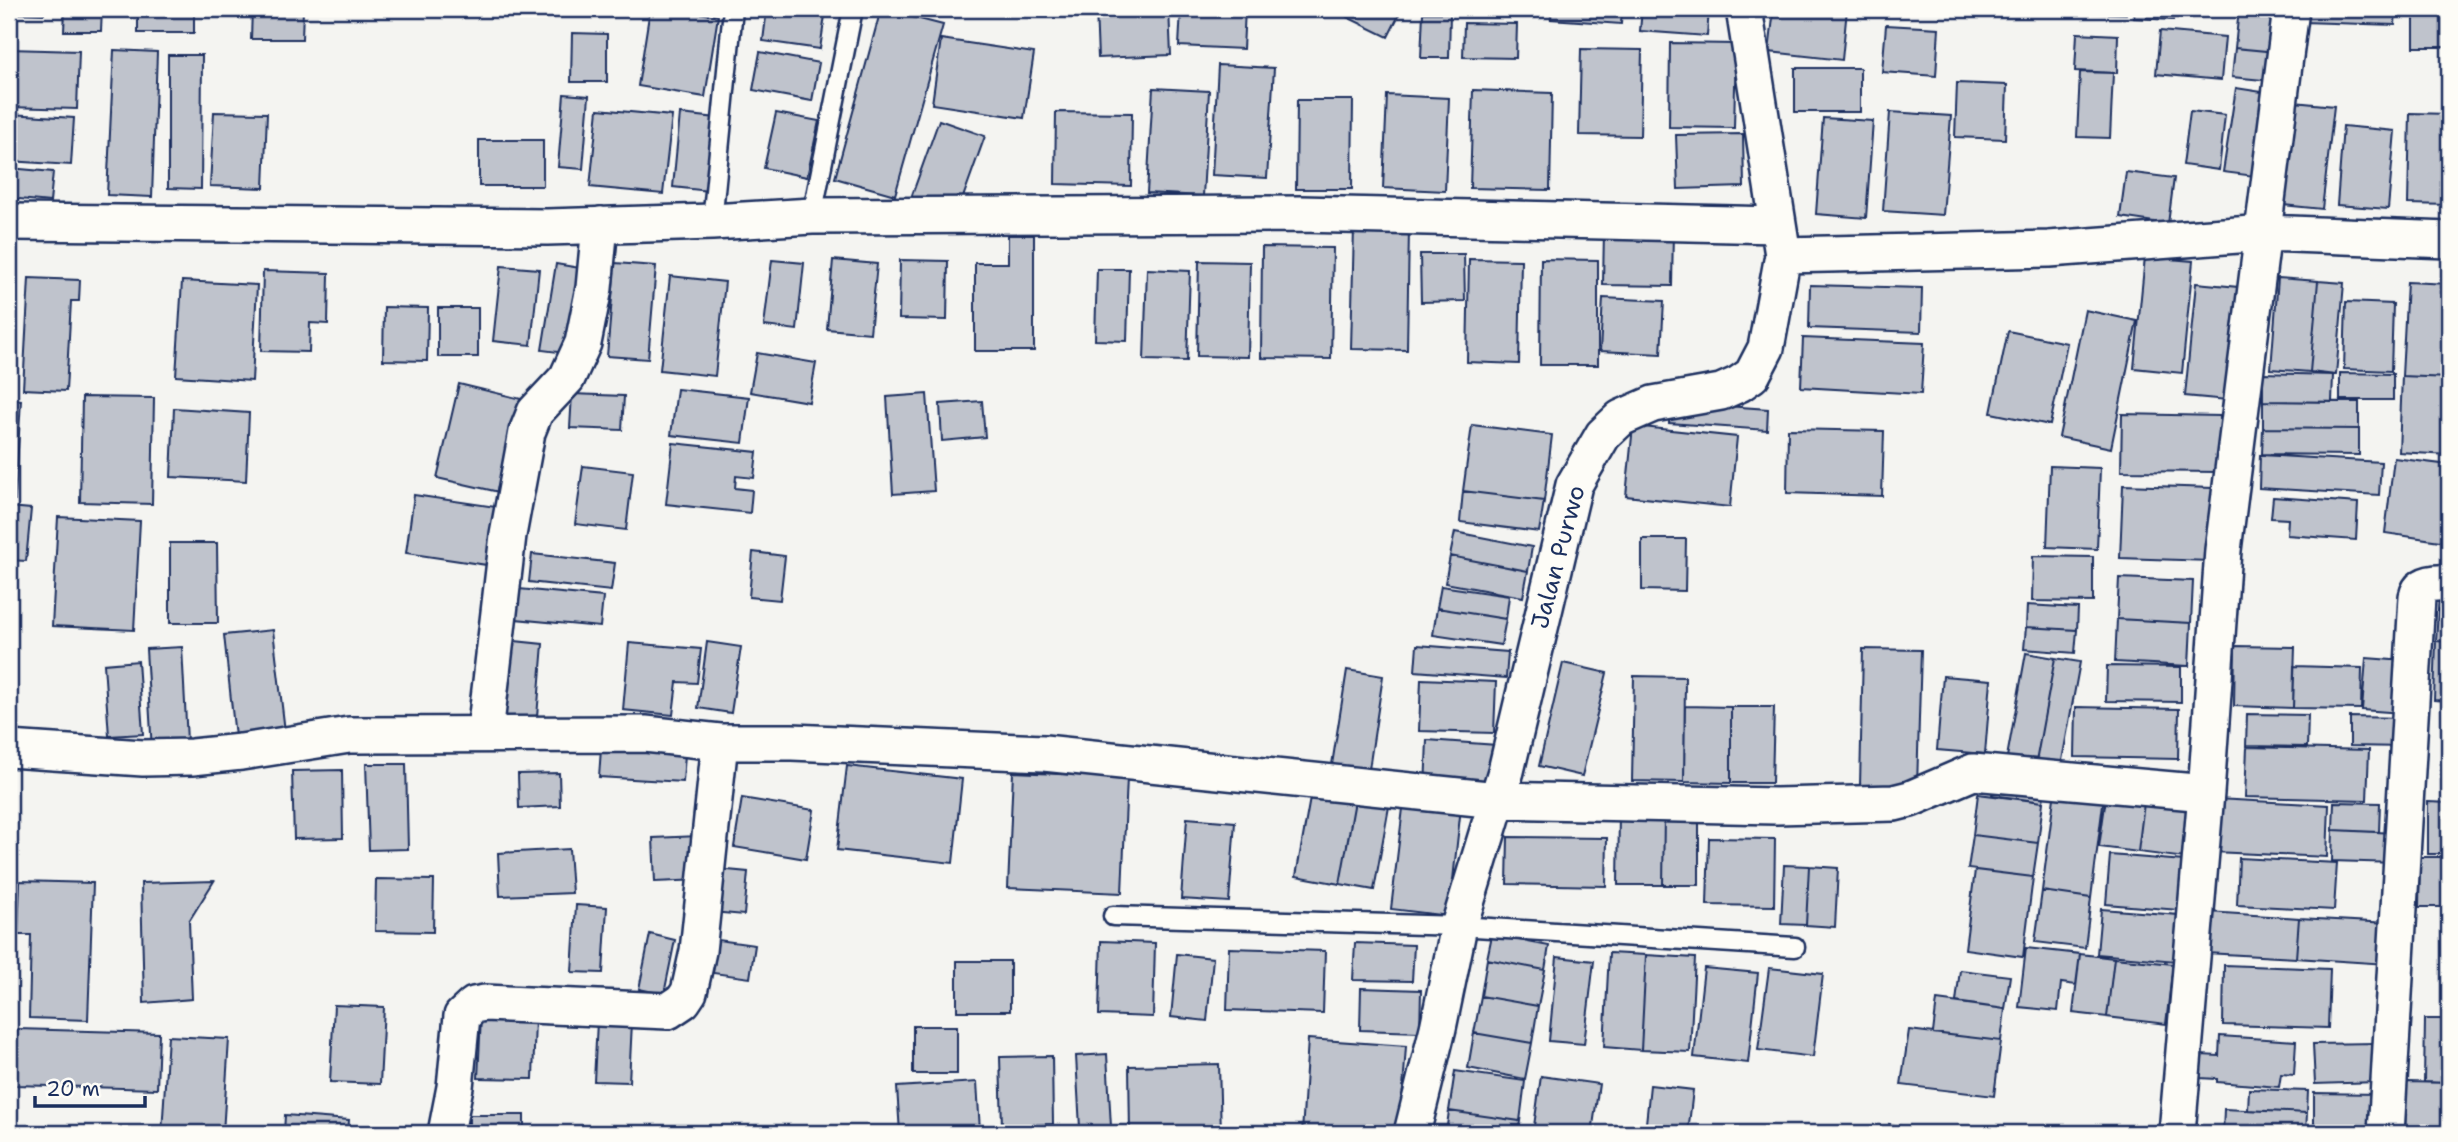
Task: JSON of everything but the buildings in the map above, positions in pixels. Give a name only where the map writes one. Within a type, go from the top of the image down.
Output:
[{"type":"street","name":"Jalan Purwo","points":[[1412,1133],[1438,1028],[1459,926],[1506,771],[1574,485],[1603,435],[1621,418],[1653,404],[1721,392],[1748,380],[1766,348],[1780,240],[1744,9]]},
{"type":"street","points":[[2177,1133],[2206,793],[2223,550],[2265,233],[2291,9]]},
{"type":"street","points":[[9,222],[600,225],[812,216],[1300,214],[1780,240],[2049,249],[2265,233],[2449,240]]},
{"type":"street","points":[[485,733],[508,535],[527,432],[535,412],[567,378],[583,343],[594,288],[600,225]]},
{"type":"street","points":[[2386,1133],[2417,597],[2418,590],[2424,585],[2449,583]]},
{"type":"street","points":[[9,749],[143,758],[192,757],[349,735],[645,734],[720,742],[792,742],[1044,753],[1497,800],[1776,806],[1894,803],[1910,799],[1953,778],[1973,772],[2206,793]]},
{"type":"street","points":[[446,1133],[455,1087],[461,1016],[474,1005],[485,1003],[668,1011],[683,1001],[689,992],[698,951],[720,742]]},
{"type":"lane","points":[[712,222],[733,9]]},
{"type":"lane","points":[[812,216],[853,9]]},
{"type":"lane","points":[[1113,916],[1459,926],[1795,947]]}]
